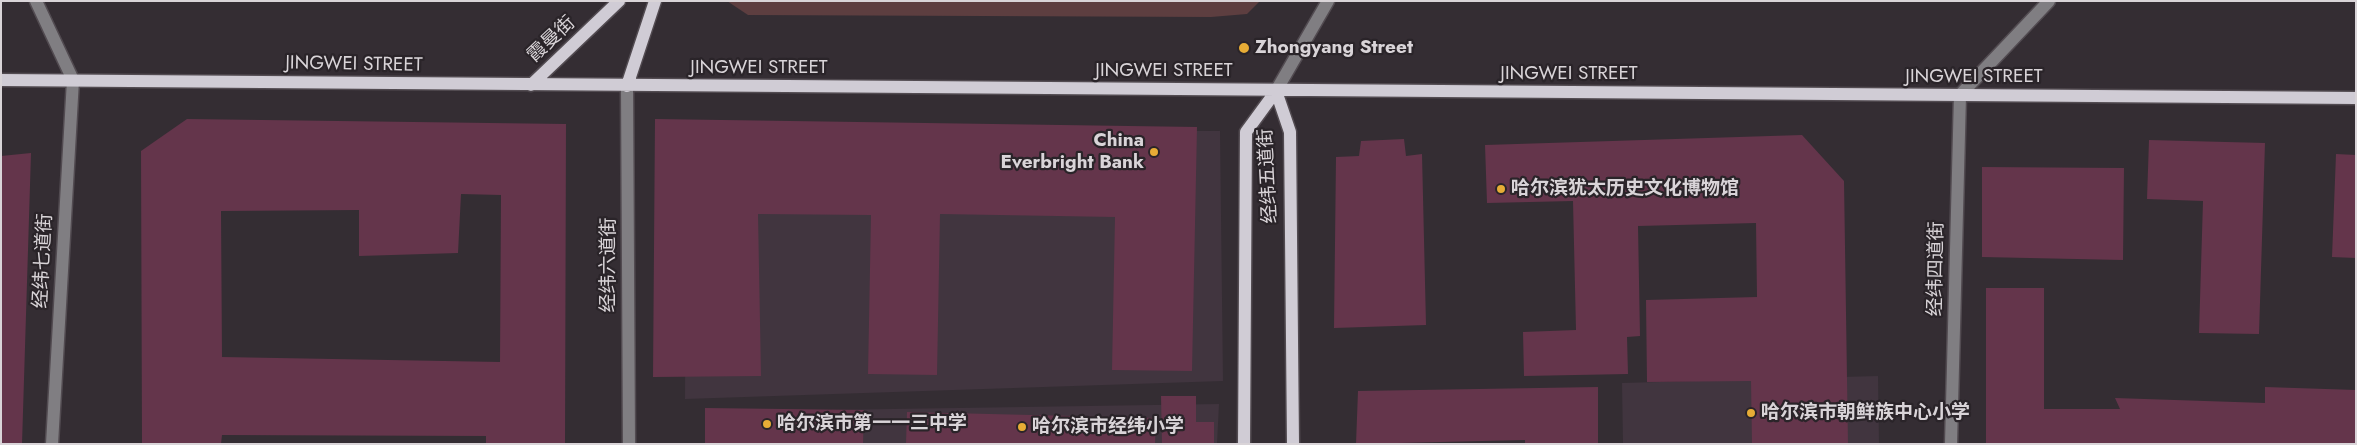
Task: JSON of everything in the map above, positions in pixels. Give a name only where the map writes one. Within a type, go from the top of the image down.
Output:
[{"type":"main road","name":"霞曼街","points":[[531,85],[619,1]]},
{"type":"main road","points":[[627,86],[656,1]]},
{"type":"main road","name":"JINGWEI STREET","points":[[1,80],[2356,98]]},
{"type":"main road","name":"经纬五道街","points":[[1244,444],[1246,132],[1276,90]]},
{"type":"main road","name":"经纬五道街","points":[[1276,90],[1290,132],[1293,444]]},
{"type":"street","points":[[36,1],[73,80]]},
{"type":"street","points":[[1276,90],[1328,1]]},
{"type":"street","points":[[1960,95],[2049,1]]},
{"type":"street","name":"经纬七道街","points":[[52,444],[73,80]]},
{"type":"street","name":"经纬六道街","points":[[627,86],[629,444]]},
{"type":"street","name":"经纬四道街","points":[[1951,444],[1960,95]]},
{"type":"shaded area","points":[[727,1],[1260,1],[1247,14],[1211,17],[748,15]]},
{"type":"shaded area","points":[[686,130],[1220,131],[1223,381],[685,399]]},
{"type":"shaded area","name":"哈尔滨市朝鲜族中心小学","points":[[1878,376],[1879,444],[1623,444],[1622,383]]},
{"type":"shaded area","name":"哈尔滨市经纬小学","points":[[1219,404],[1217,444],[827,444],[827,410]]},
{"type":"building","points":[[187,119],[566,124],[565,444],[486,444],[486,436],[222,435],[221,444],[142,444],[141,151]],"holes":[[[461,194],[501,195],[500,362],[222,357],[221,211],[359,210],[359,256],[458,253]]]},
{"type":"building","points":[[655,119],[1197,127],[1192,371],[1112,370],[1115,217],[940,214],[937,375],[868,374],[871,215],[758,214],[761,376],[653,377]]},
{"type":"building","points":[[1802,135],[1844,181],[1848,444],[1752,444],[1751,381],[1647,382],[1646,300],[1757,297],[1756,223],[1638,226],[1640,336],[1627,337],[1628,374],[1524,376],[1523,332],[1576,330],[1573,201],[1487,203],[1485,145]]},
{"type":"building","points":[[1404,139],[1406,156],[1422,154],[1426,325],[1334,328],[1336,157],[1359,156],[1361,141]]},
{"type":"building","points":[[2149,140],[2265,143],[2259,334],[2199,333],[2203,201],[2147,199]]},
{"type":"building","points":[[31,153],[22,444],[1,444],[1,156]]},
{"type":"building","points":[[2336,154],[2356,155],[2356,258],[2332,257]]},
{"type":"building","points":[[1982,167],[2124,168],[2123,260],[1982,257]]},
{"type":"building","points":[[1986,288],[2044,288],[2044,409],[2120,409],[2115,398],[2265,403],[2265,387],[2356,390],[2356,444],[1986,444]]},
{"type":"building","points":[[1598,387],[1598,444],[1525,444],[1525,440],[1356,444],[1358,391]]},
{"type":"building","points":[[1161,396],[1196,396],[1196,422],[1214,422],[1214,444],[1162,444]]},
{"type":"building","name":"哈尔滨市第一一三中学","points":[[705,408],[864,410],[863,444],[705,444]]},
{"type":"building","points":[[907,412],[1156,418],[1155,444],[906,444]]},
{"type":"place","name":"Zhongyang Street","points":[[1244,48]]},
{"type":"place","name":"China Everbright Bank","points":[[1154,152]]},
{"type":"place","name":"哈尔滨犹太历史文化博物馆","points":[[1501,189]]},
{"type":"place","name":"哈尔滨市朝鲜族中心小学","points":[[1751,413]]},
{"type":"place","name":"哈尔滨市第一一三中学","points":[[767,424]]},
{"type":"place","name":"哈尔滨市经纬小学","points":[[1022,427]]}]
